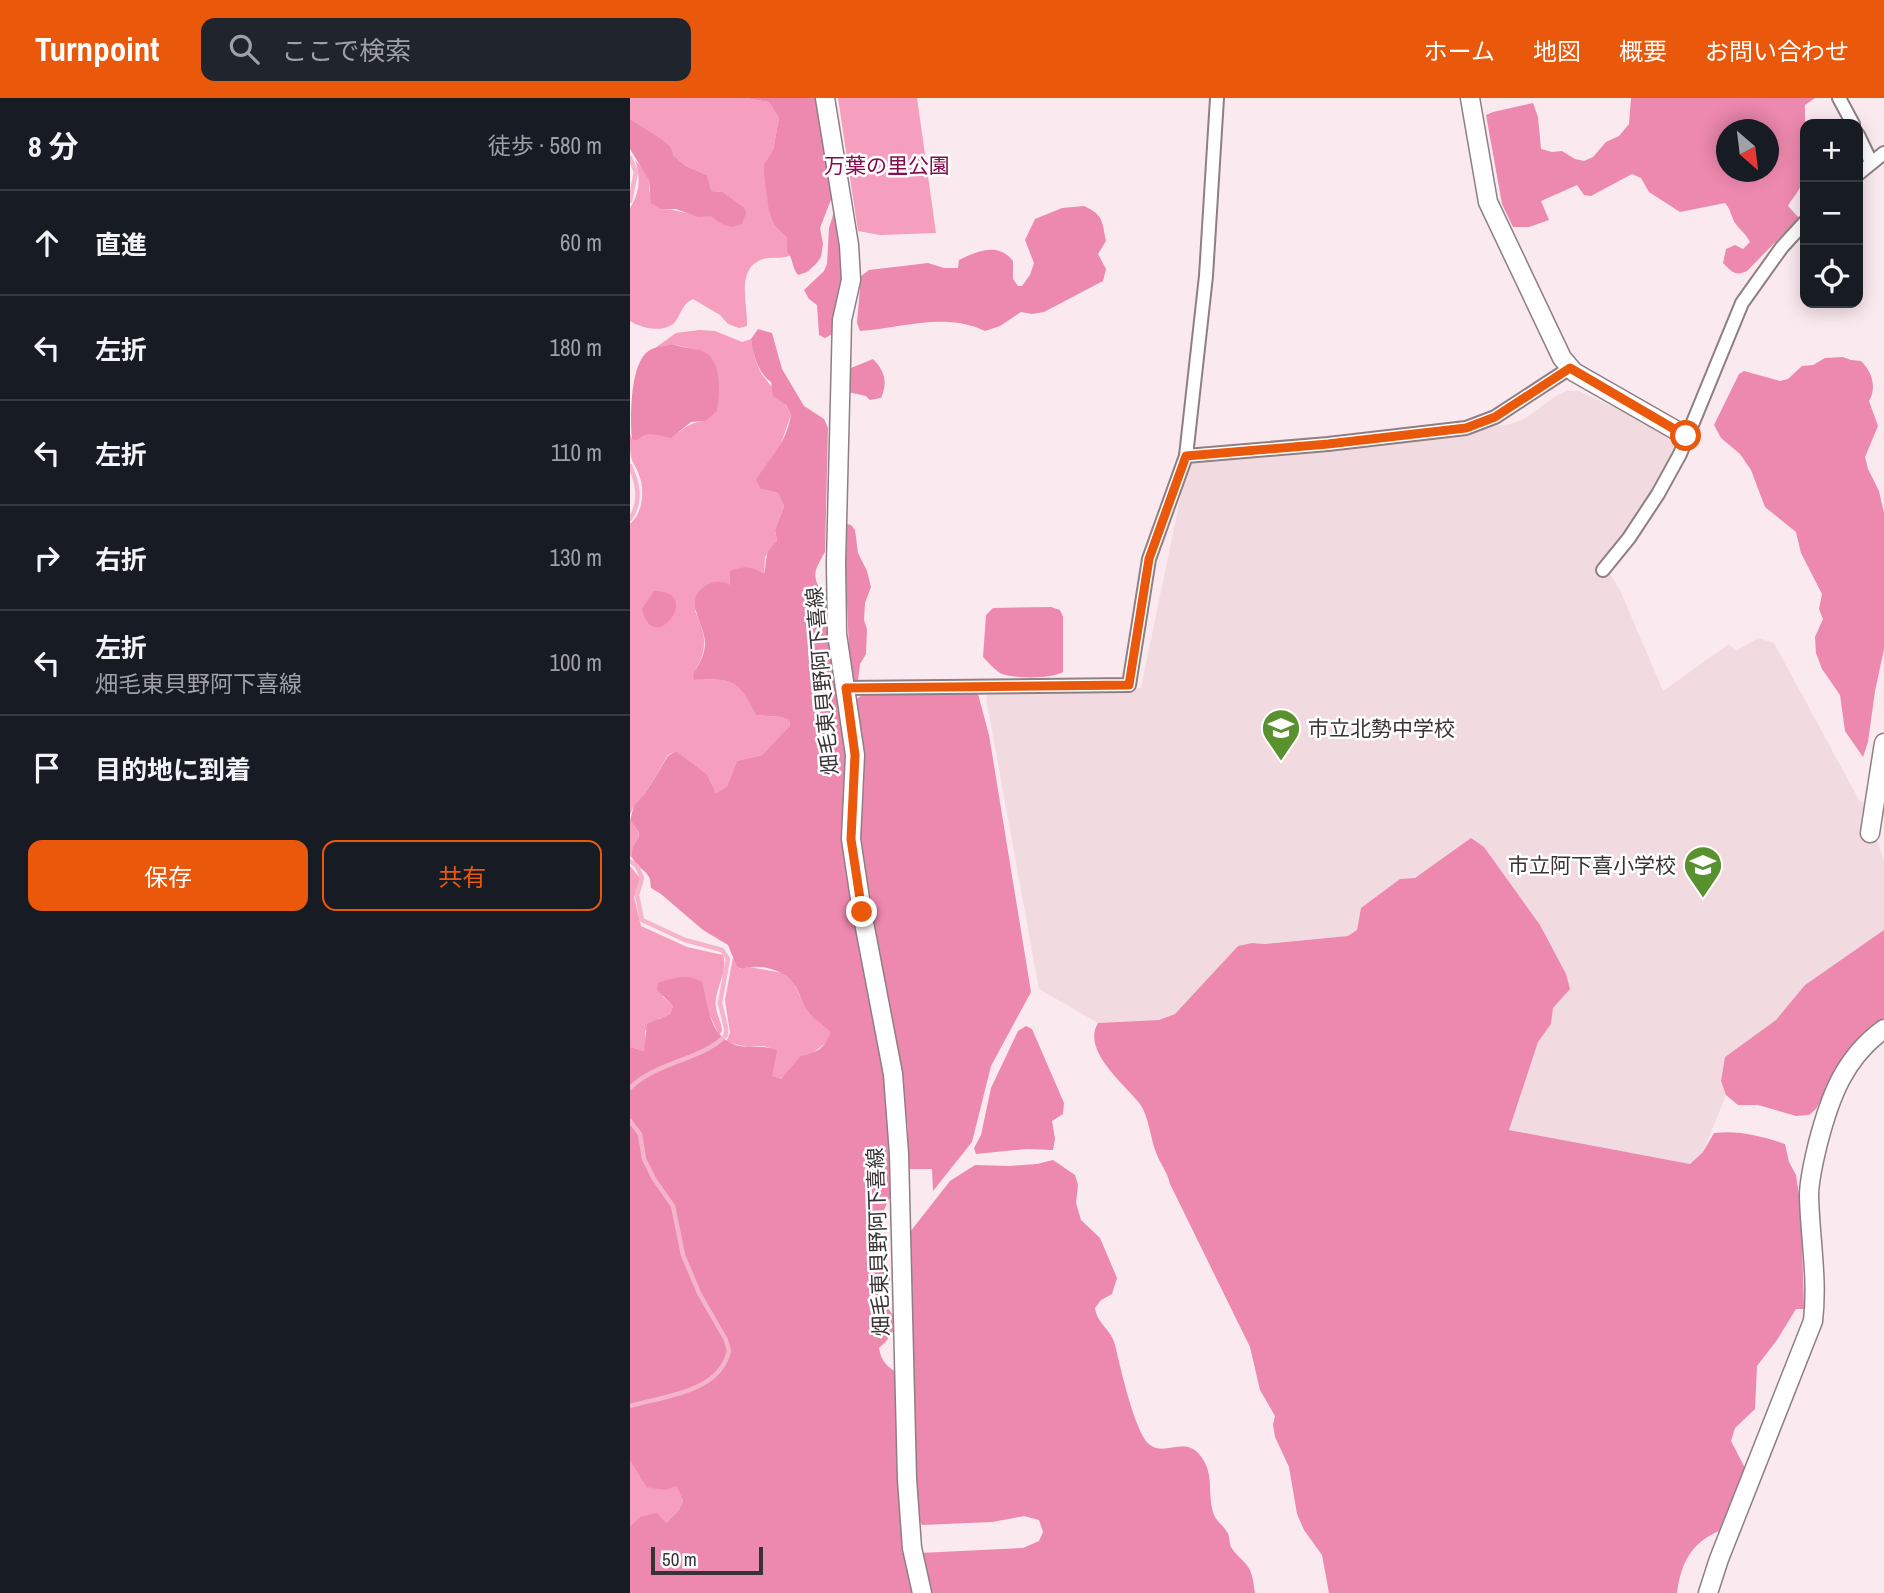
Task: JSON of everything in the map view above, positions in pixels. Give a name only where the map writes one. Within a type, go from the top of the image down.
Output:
[{"type":"main road","name":"畑毛東貝野阿下喜線","points":[[825,98],[849,245],[852,280],[842,320],[836,563],[837,634],[855,755],[851,839],[893,1074],[899,1154],[907,1479],[912,1548],[922,1593]]},
{"type":"main road","points":[[1470,98],[1488,202],[1562,358],[1570,368],[1686,436]]},
{"type":"main road","points":[[1870,833],[1884,743]]},
{"type":"main road","points":[[1708,1593],[1813,1321],[1815,1287],[1809,1194],[1813,1162],[1827,1106],[1839,1078],[1856,1054],[1884,1029]]},
{"type":"street","points":[[846,688],[1129,685],[1149,559],[1186,456],[1206,276],[1217,98]]},
{"type":"street","points":[[1839,98],[1850,119]]},
{"type":"street","points":[[1863,145],[1871,162]]},
{"type":"street","points":[[1863,169],[1884,153]]},
{"type":"street","points":[[1603,570],[1629,538],[1680,454],[1742,303],[1782,247],[1800,227]]},
{"type":"street","points":[[1186,456],[1328,444],[1466,428],[1495,417],[1570,368]]},
{"type":"shaded area","points":[[746,98],[818,98],[832,197],[820,228],[823,244],[821,257],[807,272],[798,275],[787,251],[787,238],[775,226],[769,211],[764,174],[764,164],[773,150],[779,118],[769,102]]},
{"type":"shaded area","points":[[1631,98],[1815,98],[1805,105],[1805,119],[1800,119],[1800,186],[1788,206],[1799,218],[1747,271],[1739,273],[1731,271],[1723,263],[1726,249],[1735,245],[1743,249],[1750,242],[1734,222],[1725,203],[1680,212],[1649,192],[1641,178],[1632,174],[1591,196],[1584,195],[1577,185],[1541,201],[1549,220],[1529,227],[1513,227],[1502,204],[1486,115],[1533,103],[1538,117],[1541,149],[1562,151],[1584,161],[1593,157],[1606,142],[1619,136],[1629,124]]},
{"type":"shaded area","points":[[630,119],[662,139],[671,147],[674,156],[686,166],[707,175],[711,191],[723,192],[744,207],[746,213],[742,224],[733,227],[724,225],[710,216],[698,217],[676,209],[661,209],[651,203],[649,180],[630,149]]},
{"type":"shaded area","points":[[1084,206],[1099,216],[1103,224],[1106,241],[1098,254],[1106,269],[1103,281],[1044,312],[1021,312],[1000,326],[985,331],[970,325],[939,322],[860,331],[857,323],[861,276],[869,270],[928,263],[944,268],[958,268],[959,260],[980,251],[994,250],[1007,255],[1013,261],[1013,279],[1018,286],[1022,286],[1034,263],[1025,240],[1035,219],[1062,208]]},
{"type":"shaded area","points":[[834,212],[843,261],[836,332],[825,338],[819,335],[817,305],[809,299],[804,290],[824,271],[827,264],[829,228]]},
{"type":"shaded area","points":[[758,329],[772,333],[782,369],[804,406],[824,419],[828,428],[825,552],[815,574],[826,597],[845,756],[845,851],[883,1070],[889,1121],[893,1191],[883,1212],[883,1237],[878,1252],[889,1275],[886,1302],[895,1324],[889,1337],[879,1348],[884,1362],[896,1372],[902,1549],[912,1593],[630,1593],[630,1526],[640,1517],[657,1513],[666,1523],[679,1510],[683,1501],[676,1486],[665,1490],[646,1487],[630,1461],[630,1047],[644,1051],[647,1024],[670,1014],[673,1006],[657,990],[658,983],[680,977],[702,982],[714,1026],[727,1041],[737,1045],[777,1050],[772,1076],[781,1079],[801,1056],[811,1054],[823,1046],[830,1032],[809,1013],[789,978],[762,967],[737,967],[728,945],[703,930],[651,888],[649,877],[632,855],[639,836],[630,821],[634,805],[646,792],[668,756],[676,751],[707,774],[716,793],[727,786],[737,761],[762,755],[790,726],[789,720],[781,717],[756,715],[734,684],[718,680],[694,680],[693,674],[703,655],[705,643],[695,606],[698,593],[714,582],[730,585],[730,571],[735,569],[751,568],[764,574],[768,553],[777,541],[775,530],[784,506],[778,493],[761,489],[756,480],[781,443],[791,415],[786,405],[773,396],[771,382],[757,363],[751,339]]},
{"type":"shaded area","points":[[672,344],[700,350],[713,360],[718,376],[717,411],[705,421],[691,422],[671,438],[649,434],[637,440],[632,439],[632,394],[641,360],[651,349]]},
{"type":"shaded area","points":[[1843,357],[1861,361],[1872,380],[1873,390],[1869,401],[1878,426],[1865,457],[1879,491],[1884,513],[1884,649],[1863,757],[1845,731],[1840,695],[1822,669],[1816,653],[1815,637],[1823,619],[1819,609],[1822,594],[1801,553],[1796,532],[1765,507],[1751,470],[1740,454],[1721,438],[1714,425],[1739,374],[1744,371],[1780,381],[1788,379],[1802,366],[1813,365],[1825,358]]},
{"type":"shaded area","points":[[873,359],[884,377],[881,398],[870,400],[866,396],[848,392],[851,368]]},
{"type":"shaded area","name":"市立北勢中学校","points":[[1567,391],[1579,391],[1676,437],[1680,444],[1643,528],[1634,540],[1604,564],[1619,588],[1663,691],[1729,644],[1736,651],[1758,638],[1774,643],[1859,800],[1866,804],[1861,829],[1869,843],[1877,840],[1884,861],[1884,930],[1805,985],[1776,1020],[1725,1057],[1721,1081],[1726,1095],[1703,1152],[1690,1164],[1509,1130],[1538,1042],[1551,1024],[1553,1008],[1570,988],[1540,925],[1484,847],[1471,839],[1415,878],[1400,879],[1361,908],[1357,931],[1348,936],[1238,946],[1175,1014],[1159,1020],[1098,1023],[1039,989],[986,698],[989,691],[1141,688],[1187,465],[1194,461],[1511,424],[1526,418],[1557,395]]},
{"type":"shaded area","points":[[846,524],[855,530],[858,553],[871,587],[865,603],[866,654],[860,664],[858,681],[850,674],[844,531]]},
{"type":"shaded area","points":[[654,591],[669,594],[675,600],[676,609],[664,625],[656,627],[648,623],[642,609]]},
{"type":"shaded area","points":[[1051,607],[1060,610],[1063,617],[1063,672],[1041,677],[1006,675],[1000,673],[983,657],[986,615],[993,608]]},
{"type":"shaded area","points":[[971,691],[978,694],[989,735],[1031,992],[991,1066],[972,1142],[933,1191],[932,1169],[907,1169],[908,1129],[901,1071],[872,922],[859,837],[855,700],[865,693]]},
{"type":"shaded area","points":[[1471,838],[1484,847],[1540,925],[1566,974],[1570,989],[1553,1008],[1551,1024],[1538,1042],[1509,1130],[1690,1164],[1703,1152],[1714,1133],[1750,1134],[1785,1144],[1789,1162],[1796,1175],[1801,1208],[1804,1309],[1796,1309],[1757,1366],[1755,1409],[1735,1428],[1731,1441],[1745,1468],[1719,1531],[1701,1542],[1689,1555],[1681,1572],[1677,1593],[1329,1593],[1322,1555],[1304,1530],[1297,1514],[1289,1467],[1275,1437],[1275,1416],[1260,1390],[1250,1347],[1170,1184],[1140,1104],[1107,1067],[1095,1045],[1094,1034],[1098,1023],[1159,1020],[1175,1014],[1238,946],[1348,936],[1357,930],[1361,908],[1400,879],[1415,878]]},
{"type":"shaded area","points":[[1884,930],[1884,1021],[1845,1055],[1816,1109],[1809,1115],[1796,1116],[1758,1105],[1738,1105],[1726,1095],[1721,1081],[1725,1057],[1776,1020],[1805,985]]},
{"type":"shaded area","points":[[1026,1026],[1032,1029],[1064,1103],[1063,1114],[1052,1121],[1055,1139],[1053,1150],[1026,1149],[976,1154],[974,1148],[981,1135],[991,1088],[1018,1031]]},
{"type":"shaded area","points":[[1053,1160],[1075,1175],[1078,1185],[1076,1203],[1081,1220],[1100,1238],[1117,1278],[1112,1294],[1101,1300],[1095,1308],[1113,1340],[1139,1428],[1150,1445],[1162,1449],[1187,1447],[1193,1449],[1204,1461],[1209,1476],[1214,1515],[1228,1534],[1230,1545],[1250,1570],[1255,1593],[930,1593],[920,1553],[1023,1548],[1039,1541],[1043,1532],[1039,1520],[1024,1516],[992,1522],[922,1525],[918,1517],[910,1232],[950,1181],[975,1165],[1009,1166]]},
{"type":"green space","points":[[630,98],[746,98],[769,102],[779,118],[773,150],[764,164],[764,174],[775,226],[787,238],[787,250],[791,255],[763,259],[749,270],[745,288],[747,326],[739,328],[728,324],[720,315],[693,299],[684,307],[675,322],[665,328],[646,328],[630,321],[630,208],[638,191],[639,179],[635,160],[644,170],[649,180],[649,191],[661,209],[715,219],[744,207],[723,192],[710,191],[707,175],[686,166],[674,156],[671,147],[662,139],[630,119]]},
{"type":"green space","name":"万葉の里公園","points":[[838,98],[917,98],[936,233],[880,235],[858,231]]},
{"type":"green space","points":[[715,331],[742,342],[751,339],[759,369],[791,415],[779,449],[763,469],[761,489],[778,493],[784,506],[775,530],[777,541],[765,557],[764,574],[730,586],[695,611],[702,628],[704,643],[701,658],[693,674],[695,680],[719,680],[734,684],[756,715],[781,717],[789,720],[790,727],[762,755],[737,761],[727,786],[716,793],[707,774],[676,751],[668,755],[630,815],[630,524],[641,506],[642,492],[640,478],[631,457],[630,434],[632,439],[651,432],[669,436],[689,425],[705,421],[702,351],[672,344],[655,348],[676,333]]},
{"type":"green space","points":[[630,821],[639,837],[634,847],[633,859],[630,856]]},
{"type":"green space","points":[[630,866],[640,878],[634,897],[641,926],[687,947],[723,955],[724,968],[716,1001],[722,1028],[719,1035],[707,1009],[706,998],[662,996],[673,1006],[670,1014],[658,1019],[645,1031],[644,1051],[630,1047]]},
{"type":"green space","points":[[733,957],[737,967],[741,969],[749,967],[782,973],[793,982],[808,1012],[830,1032],[828,1041],[780,1079],[771,1076],[776,1050],[726,1042],[730,1033],[725,1000]]},
{"type":"green space","points":[[630,1461],[646,1487],[676,1486],[683,1501],[679,1510],[666,1523],[640,1517],[630,1526]]},
{"type":"waterway","points":[[630,158],[636,172],[630,201]]},
{"type":"waterway","points":[[630,466],[638,492],[630,519]]},
{"type":"waterway","points":[[630,861],[637,866],[642,878],[637,895],[642,920],[685,940],[722,950],[728,959],[720,1003],[726,1035],[705,1050],[653,1072],[630,1088]]},
{"type":"waterway","points":[[630,1121],[640,1134],[644,1159],[654,1179],[673,1206],[683,1255],[729,1351],[723,1365],[714,1376],[702,1384],[674,1395],[630,1406]]},
{"type":"place","name":"市立北勢中学校","points":[[1281,762]]},
{"type":"place","name":"市立阿下喜小学校","points":[[1703,899]]},
{"type":"route","points":[[862,912],[851,839],[855,755],[846,688],[1129,685],[1149,559],[1186,456],[1328,444],[1466,428],[1495,417],[1570,368],[1686,436]]}]
